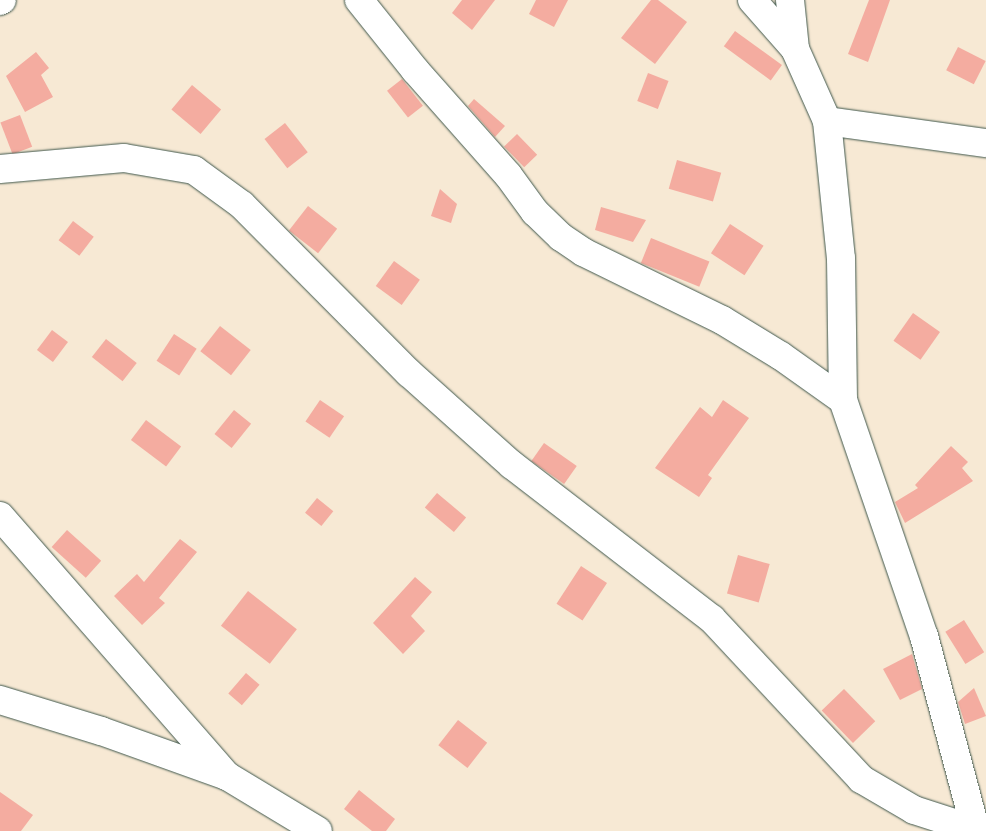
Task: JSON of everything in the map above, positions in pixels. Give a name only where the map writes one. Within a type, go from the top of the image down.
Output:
[{"type":"street","points":[[359,0],[415,70],[508,175],[535,212],[561,237],[583,252],[722,320],[781,356],[843,400]]},
{"type":"street","points":[[752,0],[795,49],[827,121],[841,258],[843,400],[924,636],[976,830]]},
{"type":"street","points":[[790,0],[795,49]]},
{"type":"street","points":[[827,121],[986,143]]},
{"type":"street","points":[[0,169],[124,158],[194,170],[242,205],[408,373],[512,465],[712,619],[861,779],[914,810],[976,830]]},
{"type":"street","points":[[0,516],[227,776]]},
{"type":"street","points":[[0,700],[102,731],[227,776],[318,831]]},
{"type":"building","points":[[462,0],[495,0],[472,30],[452,13]]},
{"type":"building","points":[[536,0],[568,0],[554,27],[529,14]]},
{"type":"building","points":[[651,0],[658,0],[687,22],[655,64],[621,38]]},
{"type":"building","points":[[869,0],[890,0],[868,62],[848,54]]},
{"type":"building","points":[[735,31],[782,65],[771,80],[724,46]]},
{"type":"building","points":[[958,47],[986,61],[974,84],[946,70]]},
{"type":"building","points":[[36,52],[49,68],[41,75],[53,97],[25,112],[6,76]]},
{"type":"building","points":[[648,73],[669,81],[658,109],[637,101]]},
{"type":"building","points":[[402,79],[423,106],[408,117],[387,91]]},
{"type":"building","points":[[192,85],[221,109],[201,134],[171,110]]},
{"type":"building","points":[[474,99],[505,126],[495,137],[468,106]]},
{"type":"building","points":[[20,115],[32,147],[13,154],[0,123]]},
{"type":"building","points":[[285,123],[308,152],[287,168],[265,139]]},
{"type":"building","points":[[517,134],[537,155],[524,167],[504,147]]},
{"type":"building","points":[[677,160],[721,173],[713,202],[669,189]]},
{"type":"building","points":[[440,189],[457,204],[451,223],[431,216]]},
{"type":"building","points":[[308,206],[337,229],[318,253],[289,230]]},
{"type":"building","points":[[601,207],[646,220],[633,242],[595,230]]},
{"type":"building","points":[[73,221],[94,237],[79,256],[59,240]]},
{"type":"building","points":[[730,224],[764,246],[744,275],[711,253]]},
{"type":"building","points":[[651,238],[709,262],[699,287],[641,263]]},
{"type":"building","points":[[394,261],[420,280],[402,305],[376,286]]},
{"type":"building","points":[[913,313],[940,332],[921,360],[893,341]]},
{"type":"building","points":[[220,326],[251,350],[231,375],[200,351]]},
{"type":"building","points":[[52,330],[68,342],[53,362],[37,350]]},
{"type":"building","points":[[174,334],[197,349],[179,376],[157,361]]},
{"type":"building","points":[[106,339],[137,363],[123,381],[92,357]]},
{"type":"building","points":[[320,400],[344,416],[330,438],[305,422]]},
{"type":"building","points":[[723,400],[749,418],[708,475],[712,478],[699,497],[655,468],[700,407],[712,417]]},
{"type":"building","points":[[234,410],[251,424],[232,448],[214,434]]},
{"type":"building","points":[[146,420],[181,446],[166,466],[131,440]]},
{"type":"building","points":[[544,443],[577,466],[564,484],[531,461]]},
{"type":"building","points":[[951,446],[968,462],[962,468],[973,481],[905,523],[895,502],[918,488],[915,485]]},
{"type":"building","points":[[437,493],[466,517],[454,532],[425,508]]},
{"type":"building","points":[[317,498],[333,511],[321,526],[305,513]]},
{"type":"building","points":[[67,530],[101,561],[86,578],[52,547]]},
{"type":"building","points":[[180,539],[197,552],[159,598],[165,603],[142,625],[114,596],[137,574],[144,582]]},
{"type":"building","points":[[738,555],[770,564],[759,603],[727,593]]},
{"type":"building","points":[[581,566],[607,583],[582,621],[556,604]]},
{"type":"building","points":[[415,577],[432,592],[411,616],[425,631],[403,654],[373,623]]},
{"type":"building","points":[[248,591],[297,629],[270,664],[221,626]]},
{"type":"building","points":[[964,620],[984,652],[965,664],[945,632]]},
{"type":"building","points":[[912,654],[922,689],[900,700],[883,669]]},
{"type":"building","points":[[246,673],[260,685],[242,705],[228,693]]},
{"type":"building","points":[[974,688],[986,716],[965,724],[958,702]]},
{"type":"building","points":[[844,689],[875,721],[853,743],[822,711]]},
{"type":"building","points":[[458,720],[487,743],[467,768],[438,745]]},
{"type":"building","points":[[359,790],[395,819],[386,831],[372,831],[344,809]]},
{"type":"building","points":[[0,792],[33,815],[21,831],[0,831]]}]
